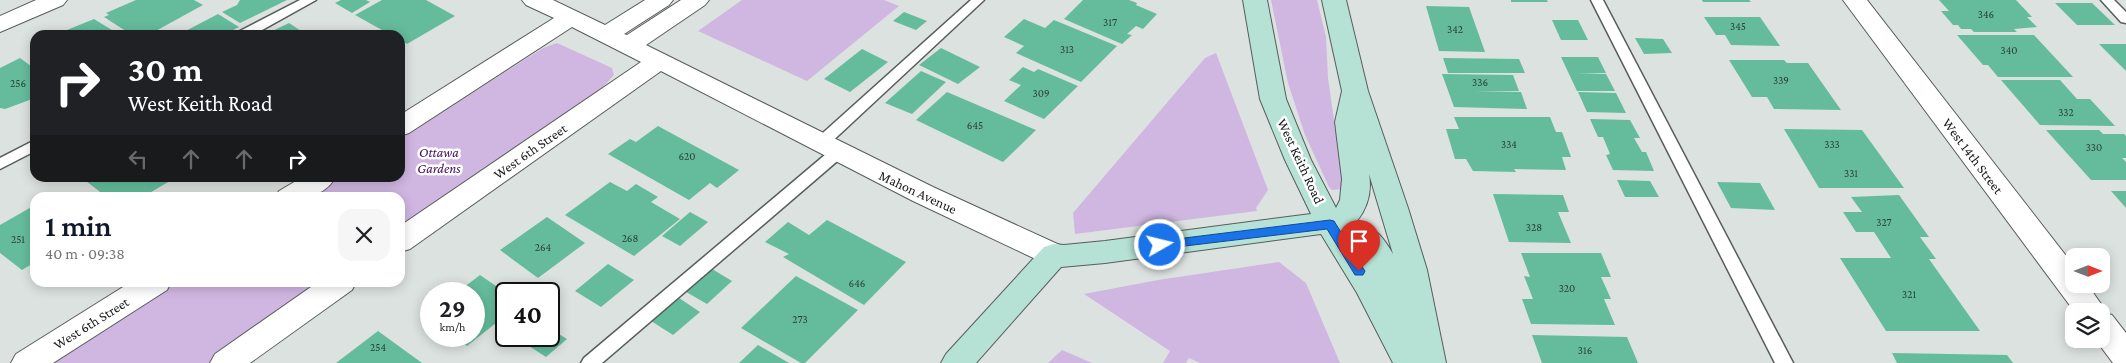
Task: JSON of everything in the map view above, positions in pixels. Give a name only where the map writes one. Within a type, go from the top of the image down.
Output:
[{"type":"main road","name":"West Keith Road","points":[[1255,0],[1272,99],[1298,160],[1330,224],[1369,287],[1422,357]]},
{"type":"main road","name":"West Keith Road","points":[[1334,0],[1355,91],[1394,208],[1412,270],[1422,357]]},
{"type":"main road","points":[[1330,224],[1341,221],[1354,203],[1357,186],[1347,114],[1355,91]]},
{"type":"main road","name":"Mahon Avenue","points":[[1054,255],[1064,256],[1105,252],[1330,224]]},
{"type":"main road","points":[[957,363],[1054,255]]},
{"type":"street","points":[[0,26],[54,0]]},
{"type":"street","name":"Mahon Avenue","points":[[534,0],[618,40],[829,148],[1054,255]]},
{"type":"street","points":[[618,40],[661,0]]},
{"type":"street","points":[[618,40],[697,0]]},
{"type":"street","name":"West 14th Street","points":[[1855,0],[2086,303]]},
{"type":"street","points":[[405,124],[572,17]]},
{"type":"street","name":"West 6th Street","points":[[405,238],[659,61]]},
{"type":"street","points":[[299,192],[315,182]]},
{"type":"street","name":"West 6th Street","points":[[27,363],[148,287]]},
{"type":"street","points":[[226,363],[334,287]]},
{"type":"street","points":[[2110,336],[2126,357]]},
{"type":"lane","points":[[253,30],[310,0]]},
{"type":"lane","points":[[590,363],[829,148],[978,0]]},
{"type":"lane","points":[[1597,0],[1784,363]]},
{"type":"lane","points":[[2107,0],[2126,19]]},
{"type":"lane","points":[[0,164],[30,149]]},
{"type":"green space","points":[[742,0],[884,0],[899,6],[807,81],[698,31]]},
{"type":"green space","points":[[1271,0],[1317,0],[1326,37],[1328,78],[1344,189],[1332,190],[1329,187],[1305,135],[1288,83]]},
{"type":"green space","name":"Ottawa Gardens","points":[[557,43],[612,68],[614,75],[603,87],[608,89],[405,231],[405,192],[317,192],[333,182],[405,182],[405,136],[543,48]]},
{"type":"green space","points":[[1216,53],[1268,190],[1256,208],[1257,211],[1075,234],[1073,213],[1205,58]]},
{"type":"green space","points":[[1279,262],[1306,283],[1340,363],[1200,363],[1189,358],[1186,363],[1163,363],[1170,351],[1084,294],[1158,280]]},
{"type":"green space","points":[[168,287],[323,287],[212,363],[47,363]]},
{"type":"green space","points":[[1062,350],[1092,363],[1048,363]]},
{"type":"building","points":[[136,0],[194,0],[203,5],[157,30],[124,30],[104,17],[109,15],[106,13]]},
{"type":"building","points":[[240,0],[287,0],[240,23],[222,12],[237,5]]},
{"type":"building","points":[[341,0],[366,0],[370,2],[352,13],[335,3]]},
{"type":"building","points":[[382,0],[426,0],[455,16],[407,44],[405,43],[405,30],[382,30],[355,15]]},
{"type":"building","points":[[1083,0],[1129,0],[1157,14],[1143,29],[1136,26],[1127,34],[1132,35],[1122,44],[1064,19]]},
{"type":"building","points":[[1511,0],[1547,0],[1548,2],[1511,2]]},
{"type":"building","points":[[1702,0],[1749,0],[1751,2],[1703,2]]},
{"type":"building","points":[[1939,0],[2016,0],[2032,17],[2027,17],[2037,27],[2014,29],[2017,32],[1974,32],[1971,29],[1961,29],[1958,25],[1953,25],[1941,11],[1949,11]]},
{"type":"building","points":[[2055,3],[2092,3],[2115,25],[2077,25]]},
{"type":"building","points":[[1426,6],[1469,7],[1485,52],[1439,51]]},
{"type":"building","points":[[904,12],[927,21],[916,30],[893,21]]},
{"type":"building","points":[[218,14],[239,27],[233,30],[188,30]]},
{"type":"building","points":[[1704,17],[1760,17],[1780,46],[1731,45],[1725,35],[1716,35]]},
{"type":"building","points":[[94,19],[112,30],[67,30]]},
{"type":"building","points":[[1024,19],[1045,28],[1054,20],[1117,46],[1081,82],[1016,53],[1024,46],[1004,37]]},
{"type":"building","points":[[1552,20],[1578,20],[1588,40],[1561,40]]},
{"type":"building","points":[[289,23],[300,30],[274,30]]},
{"type":"building","points":[[1957,35],[2034,35],[2073,77],[1998,77],[1988,65],[1983,65]]},
{"type":"building","points":[[1635,38],[1663,39],[1672,53],[1644,54]]},
{"type":"building","points":[[2099,44],[2126,44],[2126,71]]},
{"type":"building","points":[[941,48],[980,67],[958,84],[919,65]]},
{"type":"building","points":[[862,49],[888,62],[850,92],[824,79]]},
{"type":"building","points":[[1561,57],[1598,57],[1606,73],[1577,74],[1606,74],[1615,91],[1577,91]]},
{"type":"building","points":[[20,58],[30,65],[30,100],[5,109],[0,108],[0,68]]},
{"type":"building","points":[[1443,58],[1519,59],[1525,73],[1448,73]]},
{"type":"building","points":[[1729,60],[1784,60],[1787,63],[1808,63],[1841,110],[1774,109],[1767,97],[1752,97]]},
{"type":"building","points":[[1023,67],[1034,72],[1038,69],[1078,86],[1044,119],[1004,101],[1021,85],[1009,80]]},
{"type":"building","points":[[921,71],[946,82],[912,114],[885,103]]},
{"type":"building","points":[[1442,74],[1513,75],[1519,91],[1475,91],[1521,92],[1527,109],[1454,107]]},
{"type":"building","points":[[2001,80],[2060,80],[2077,99],[2090,99],[2115,126],[2040,125]]},
{"type":"building","points":[[947,92],[1036,130],[1003,162],[916,120]]},
{"type":"building","points":[[1578,92],[1616,93],[1626,113],[1587,112]]},
{"type":"building","points":[[1454,117],[1550,117],[1556,132],[1562,132],[1571,157],[1562,157],[1566,170],[1514,169],[1516,172],[1473,171],[1466,159],[1455,159],[1446,129],[1459,129]]},
{"type":"building","points":[[1590,119],[1630,120],[1640,138],[1634,138],[1642,152],[1646,152],[1654,171],[1613,170],[1606,155],[1610,154],[1603,137],[1598,137]]},
{"type":"building","points":[[658,126],[739,170],[717,188],[710,183],[689,200],[608,154],[630,139],[636,142]]},
{"type":"building","points":[[1784,129],[1862,130],[1904,188],[1819,188]]},
{"type":"building","points":[[2046,130],[2099,130],[2103,134],[2124,134],[2126,136],[2126,158],[2122,158],[2126,162],[2126,180],[2091,180]]},
{"type":"building","points":[[1617,180],[1650,181],[1659,197],[1625,197]]},
{"type":"building","points":[[87,182],[168,182],[151,192],[100,192]]},
{"type":"building","points":[[610,182],[627,191],[636,184],[658,197],[651,202],[680,219],[634,256],[565,215]]},
{"type":"building","points":[[1717,182],[1760,183],[1775,210],[1731,208]]},
{"type":"building","points":[[2111,191],[2126,191],[2126,208]]},
{"type":"building","points":[[1493,194],[1563,195],[1569,212],[1558,212],[1571,243],[1509,242]]},
{"type":"building","points":[[1899,195],[1929,237],[1920,237],[1936,259],[1929,259],[1980,331],[1886,331],[1840,258],[1891,258],[1874,232],[1856,232],[1843,212],[1862,212],[1851,197]]},
{"type":"building","points":[[30,208],[30,265],[22,270],[0,253],[0,225]]},
{"type":"building","points":[[690,212],[708,222],[680,246],[662,236]]},
{"type":"building","points":[[547,217],[585,243],[538,278],[500,250]]},
{"type":"building","points":[[827,220],[906,262],[864,305],[783,257],[789,254],[765,242],[788,222],[809,235]]},
{"type":"building","points":[[1521,253],[1601,253],[1611,277],[1601,277],[1611,299],[1604,299],[1615,325],[1531,324],[1522,299],[1533,299],[1524,276],[1530,277]]},
{"type":"building","points":[[608,264],[634,280],[601,307],[575,291]]},
{"type":"building","points":[[707,266],[732,281],[707,304],[681,289]]},
{"type":"building","points":[[480,275],[495,285],[495,324],[485,332],[485,282],[471,282]]},
{"type":"building","points":[[796,276],[858,310],[805,363],[801,363],[741,328]]},
{"type":"building","points":[[676,296],[700,312],[673,335],[648,319]]},
{"type":"building","points":[[378,331],[422,363],[336,363]]},
{"type":"building","points":[[560,335],[567,339],[560,345]]},
{"type":"building","points":[[1532,335],[1627,337],[1638,363],[1542,363]]},
{"type":"building","points":[[758,345],[789,363],[739,363]]},
{"type":"building","points":[[530,347],[558,347],[546,357]]},
{"type":"building","points":[[1892,353],[2007,355],[2013,363],[1897,363]]},
{"type":"route","points":[[1160,245],[1330,224],[1359,271]]}]
